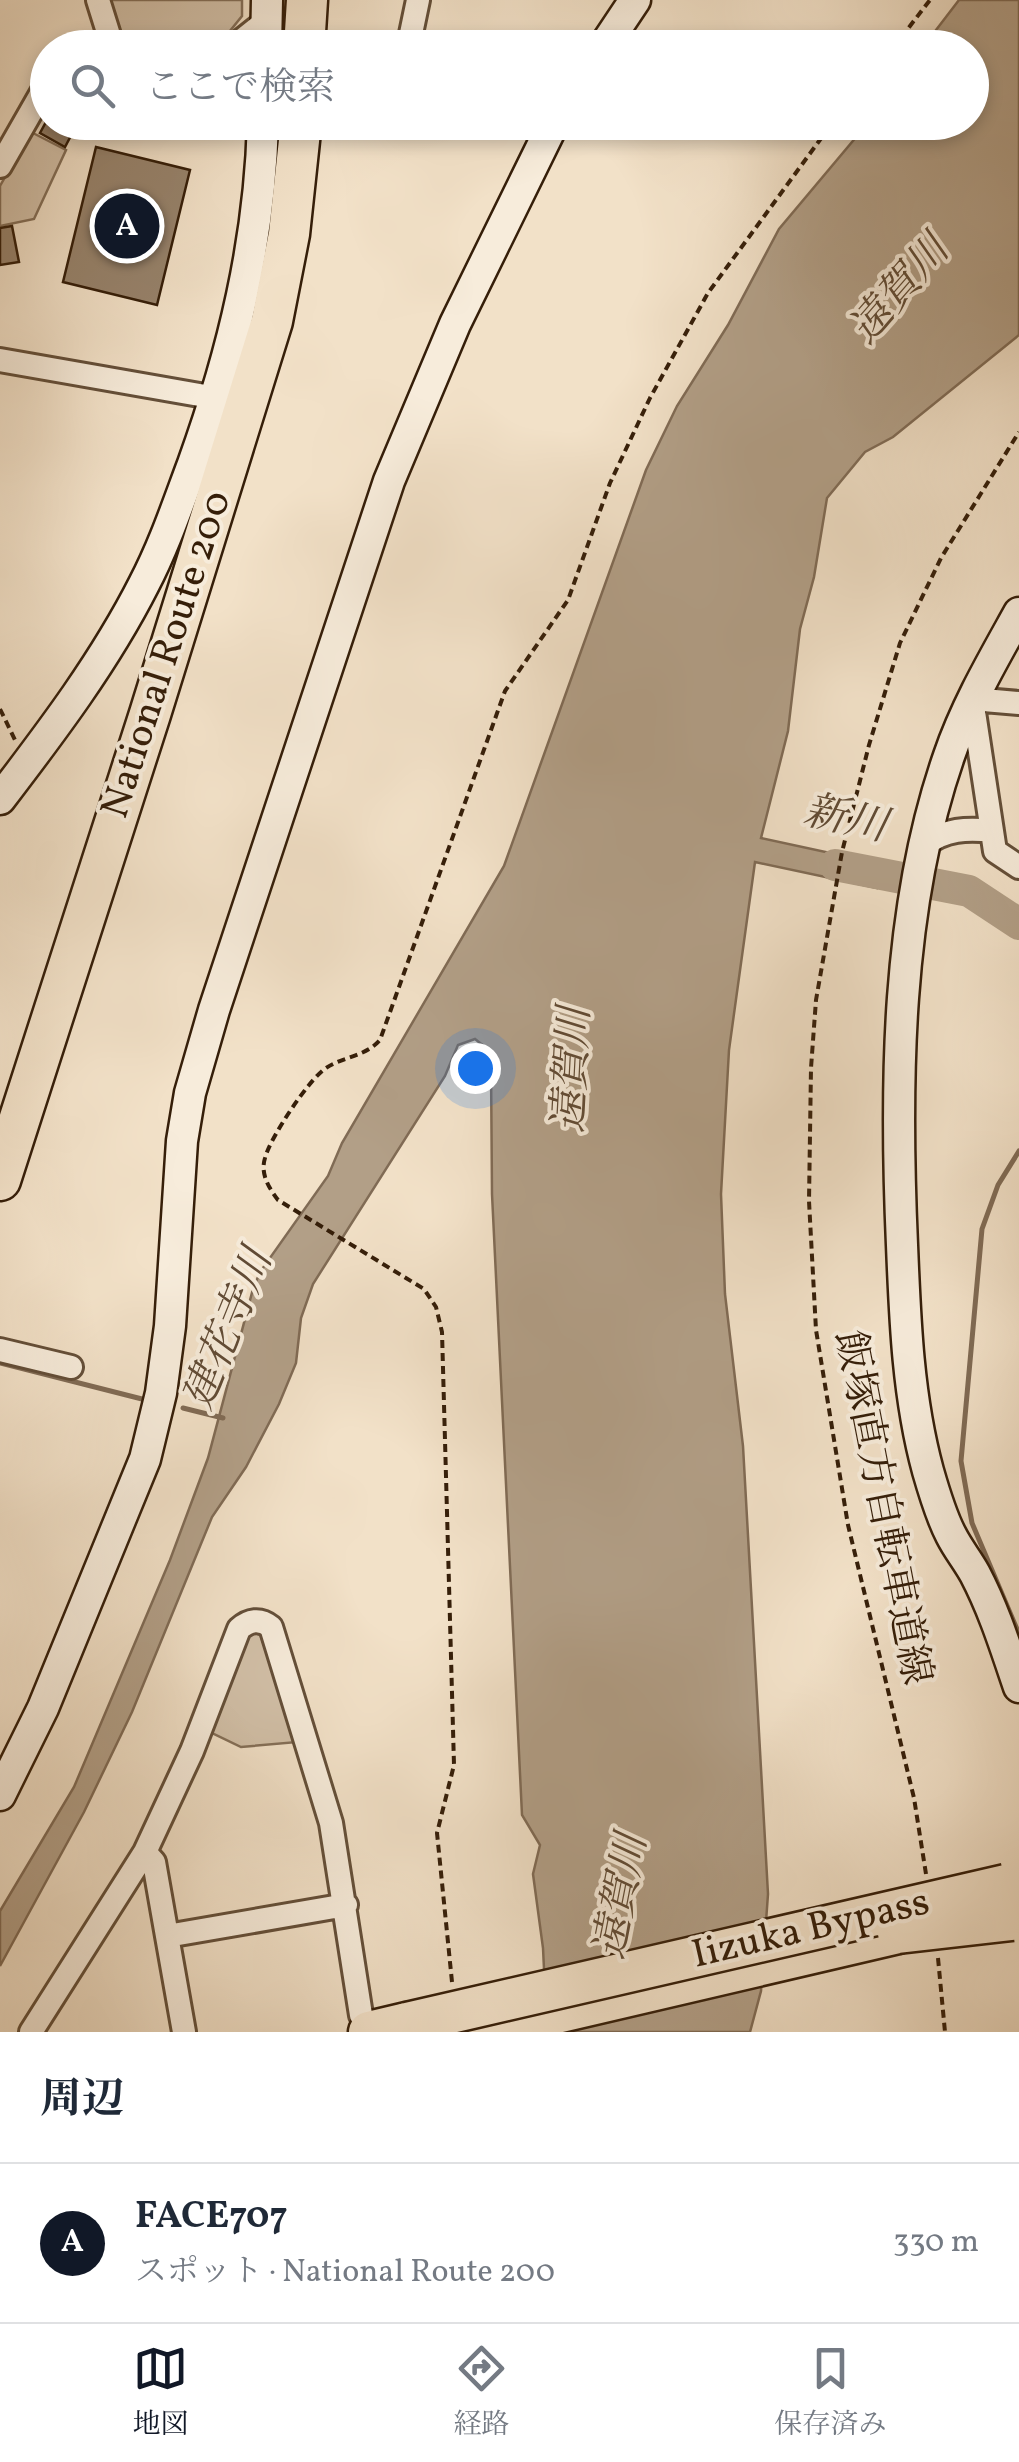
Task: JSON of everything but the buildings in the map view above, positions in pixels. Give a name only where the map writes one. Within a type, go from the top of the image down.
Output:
[{"type":"highway","points":[[305,30],[307,0]]},
{"type":"highway","name":"National Route 200","points":[[1,1173],[190,584],[232,401],[272,320],[289,234],[299,140]]},
{"type":"highway","points":[[908,1912],[1013,1895]]},
{"type":"highway","name":"Iizuka Bypass","points":[[379,2024],[908,1912]]},
{"type":"highway","name":"Iizuka Bypass","points":[[475,2032],[908,1912]]},
{"type":"street","points":[[98,0],[107,30]]},
{"type":"street","points":[[412,30],[418,0]]},
{"type":"street","points":[[615,30],[635,0]]},
{"type":"street","points":[[0,166],[30,114]]},
{"type":"street","points":[[0,799],[100,660],[150,571],[232,401],[242,303],[262,182],[263,140]]},
{"type":"street","points":[[0,1795],[44,1708],[146,1459],[170,1326],[182,1141],[190,1093],[232,953],[389,481],[455,324],[545,140]]},
{"type":"street","points":[[0,360],[232,401]]},
{"type":"street","points":[[150,571],[190,584]]},
{"type":"street","points":[[1019,613],[972,699],[949,756],[925,845],[910,931],[899,1180],[905,1330],[928,1471],[950,1533],[976,1575],[1019,1687]]},
{"type":"street","points":[[972,699],[1019,703]]},
{"type":"street","points":[[972,699],[995,850],[1019,868]]},
{"type":"street","points":[[925,845],[952,832],[992,831]]},
{"type":"street","points":[[0,1350],[71,1368]]},
{"type":"street","points":[[31,2032],[145,1852],[192,1751],[239,1629],[250,1622],[264,1622],[271,1627],[331,1823],[346,1905],[379,2024]]},
{"type":"street","points":[[145,1852],[154,1862],[184,2032]]},
{"type":"street","points":[[167,1936],[346,1905]]},
{"type":"path","points":[[906,30],[930,0]]},
{"type":"path","points":[[452,1987],[437,1832],[454,1765],[442,1332],[436,1307],[424,1289],[278,1200],[267,1185],[264,1159],[310,1081],[341,1060],[371,1050],[380,1040],[506,691],[568,600],[610,483],[650,398],[708,293],[820,140]]},
{"type":"path","name":"飯塚直方自転車道線","points":[[908,1912],[914,1798],[848,1525],[816,1330],[809,1202],[816,1000],[842,852],[900,643],[941,558],[1019,432]]},
{"type":"path","points":[[0,708],[28,762]]},
{"type":"path","points":[[937,1947],[945,2032]]},
{"type":"shaded area","points":[[104,0],[242,0],[242,16],[231,30],[115,30]]},
{"type":"shaded area","points":[[30,134],[30,140],[47,140],[66,150],[34,219],[0,226],[0,186]]},
{"type":"shaded area","points":[[259,1631],[298,1742],[241,1747],[208,1731],[243,1635]]},
{"type":"water","name":"遠賀川","points":[[959,0],[1019,0],[1019,335],[893,437],[865,452],[827,498],[814,577],[800,629],[788,731],[761,838],[881,864],[877,888],[755,862],[729,1050],[721,1194],[725,1294],[743,1446],[768,1894],[761,1991],[750,2032],[547,2032],[543,1948],[533,1874],[540,1845],[522,1815],[492,1194],[491,1066],[485,1047],[475,1039],[458,1045],[445,1076],[313,1284],[301,1318],[296,1363],[279,1404],[246,1467],[212,1517],[132,1712],[84,1812],[0,1966],[0,1911],[74,1787],[170,1560],[208,1458],[260,1272],[328,1176],[342,1143],[504,866],[646,470],[677,406],[728,325],[779,229],[854,140],[989,140],[989,30],[936,30]]},
{"type":"water","points":[[951,877],[971,882],[1019,912],[1019,938],[984,916],[988,908],[946,891]]},
{"type":"waterway","name":"新川","points":[[835,865],[969,891],[1019,924]]},
{"type":"waterway","points":[[1019,1151],[998,1185],[982,1229],[961,1461],[972,1523],[1019,1634]]},
{"type":"waterway","points":[[0,1363],[142,1399]]},
{"type":"waterway","name":"建花寺川","points":[[183,1408],[223,1418]]},
{"type":"place","name":"FACE707","points":[[127,226]]}]
